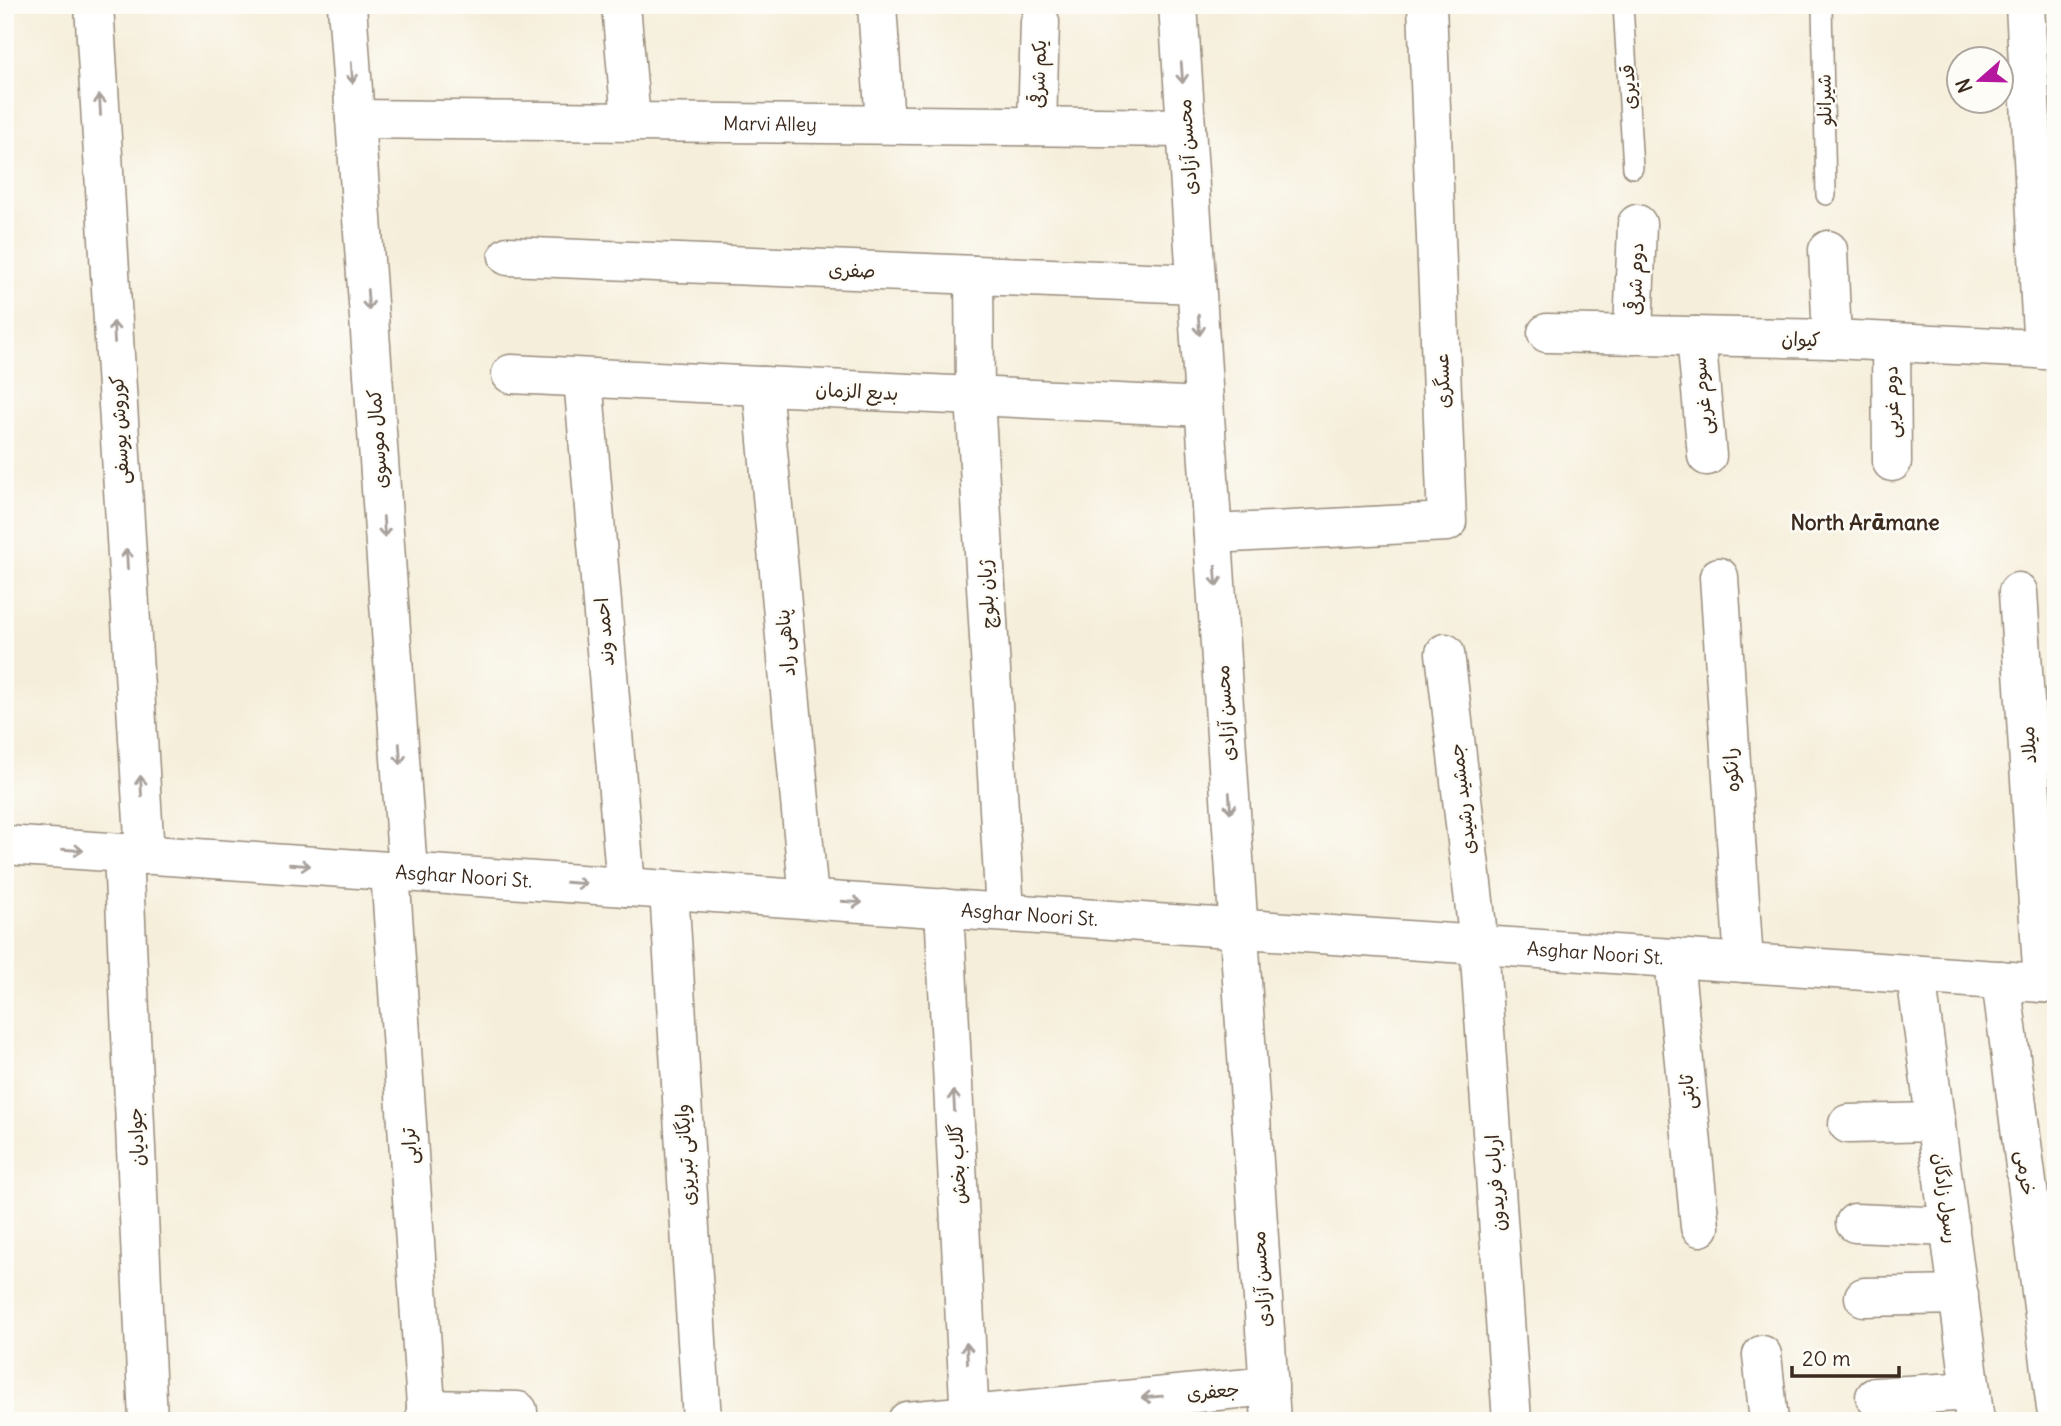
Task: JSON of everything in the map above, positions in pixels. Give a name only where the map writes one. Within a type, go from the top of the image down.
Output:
[{"type":"street","name":"کوروش یوسفی","points":[[94,5],[134,854]]},
{"type":"street","name":"کمال موسوی","points":[[347,5],[399,872]]},
{"type":"street","points":[[621,5],[631,121]]},
{"type":"street","points":[[877,5],[885,124]]},
{"type":"street","name":"محسن آزادی","points":[[1178,5],[1270,1404]]},
{"type":"street","name":"عسگری","points":[[1213,534],[1447,522],[1427,5]]},
{"type":"street","points":[[2025,5],[2039,277],[2049,350]]},
{"type":"street","name":"یکم شرقی","points":[[1037,126],[1040,22]]},
{"type":"street","name":"Marvi Alley","points":[[355,119],[1186,128]]},
{"type":"street","name":"دوم شرقی","points":[[1633,335],[1637,224]]},
{"type":"street","points":[[1828,250],[1832,339]]},
{"type":"street","name":"صفری","points":[[508,256],[1196,284]]},
{"type":"street","name":"ژیان بلوچ","points":[[974,275],[975,397],[1005,912]]},
{"type":"street","name":"کیوان","points":[[1547,333],[1832,339],[2049,350]]},
{"type":"street","name":"سوم غربی","points":[[1696,336],[1707,456]]},
{"type":"street","name":"دوم غربی","points":[[1891,342],[1892,462]]},
{"type":"street","name":"بدیع الزمان","points":[[510,374],[1204,407]]},
{"type":"street","name":"احمد وند","points":[[583,378],[626,887]]},
{"type":"street","name":"پناهی راد","points":[[762,386],[809,899]]},
{"type":"street","name":"رانکوه","points":[[1718,577],[1744,963]]},
{"type":"street","name":"میلاد","points":[[2018,592],[2049,983]]},
{"type":"street","name":"جمشید رشیدی","points":[[1445,653],[1479,944]]},
{"type":"street","name":"Asghar Noori St.","points":[[5,845],[2049,983]]},
{"type":"street","name":"جوادیان","points":[[134,854],[148,1421]]},
{"type":"street","name":"ترابی","points":[[399,872],[426,1415]]},
{"type":"street","name":"وایگانی تبریزی","points":[[669,890],[702,1421]]},
{"type":"street","name":"گلاب بخش","points":[[944,908],[970,1418]]},
{"type":"street","name":"ارباب فریدون","points":[[1479,944],[1512,1421]]},
{"type":"street","name":"ثابتی","points":[[1674,958],[1700,1227]]},
{"type":"street","name":"رسول زادگان","points":[[1916,975],[1973,1406]]},
{"type":"street","name":"خرمی","points":[[2001,980],[2056,1408]]},
{"type":"street","points":[[1848,1124],[1936,1122]]},
{"type":"street","points":[[1855,1223],[1950,1227]]},
{"type":"street","points":[[1864,1297],[1959,1295]]},
{"type":"street","points":[[1762,1355],[1769,1421]]},
{"type":"street","points":[[1875,1397],[1973,1406]]},
{"type":"street","name":"جعفری","points":[[907,1421],[1270,1404]]},
{"type":"street","points":[[426,1415],[518,1411]]},
{"type":"lane","name":"قدیری","points":[[1623,5],[1633,168]]},
{"type":"lane","name":"شیرانلو","points":[[1822,5],[1826,195]]},
{"type":"district","name":"North Arāmane","points":[[1865,523]]}]
